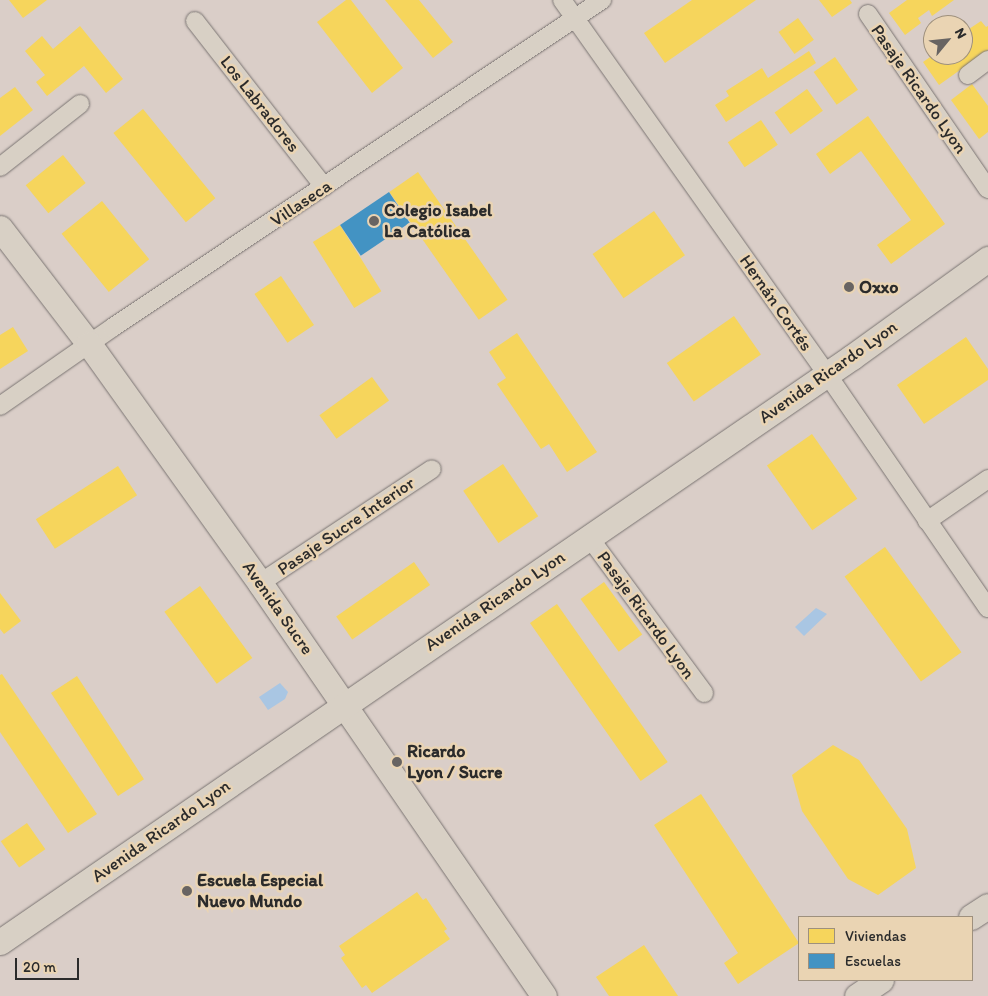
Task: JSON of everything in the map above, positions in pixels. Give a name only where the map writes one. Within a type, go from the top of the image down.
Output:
[{"type":"street","name":"Hernán Cortés","points":[[562,0],[827,374],[988,608]]},
{"type":"street","name":"Villaseca","points":[[0,406],[89,344],[602,0]]},
{"type":"street","name":"Pasaje Ricardo Lyon","points":[[868,14],[988,189]]},
{"type":"street","name":"Los Labradores","points":[[195,21],[324,187]]},
{"type":"street","points":[[968,75],[987,63]]},
{"type":"street","points":[[0,167],[80,104]]},
{"type":"street","name":"Avenida Sucre","points":[[0,228],[89,344],[260,583],[544,996]]},
{"type":"street","name":"Avenida Ricardo Lyon","points":[[0,942],[827,374],[988,259]]},
{"type":"street","name":"Pasaje Sucre Interior","points":[[260,583],[432,469]]},
{"type":"street","points":[[927,521],[988,478]]},
{"type":"street","name":"Pasaje Ricardo Lyon","points":[[588,537],[704,693]]},
{"type":"street","points":[[973,916],[988,906]]},
{"type":"street","points":[[857,996],[880,981]]},
{"type":"water","points":[[816,608],[827,614],[804,636],[795,627]]},
{"type":"water","points":[[280,683],[288,692],[285,699],[268,710],[259,697]]},
{"type":"building: Viviendas","points":[[9,0],[47,0],[23,18]]},
{"type":"building: Viviendas","points":[[346,0],[351,0],[403,68],[372,93],[317,22]]},
{"type":"building: Viviendas","points":[[385,0],[419,0],[453,42],[433,58]]},
{"type":"building: Viviendas","points":[[692,0],[756,0],[665,63],[644,33]]},
{"type":"building: Viviendas","points":[[819,0],[850,0],[852,3],[832,17]]},
{"type":"building: Viviendas","points":[[907,0],[954,0],[933,15],[929,10],[918,18],[921,23],[905,35],[889,13]]},
{"type":"building: Viviendas","points":[[798,18],[814,40],[794,54],[779,32]]},
{"type":"building: Viviendas","points":[[981,21],[986,27],[988,26],[988,50],[973,61],[973,26]]},
{"type":"building: Viviendas","points":[[80,26],[123,79],[106,93],[84,66],[47,96],[36,82],[45,75],[25,51],[42,36],[53,49]]},
{"type":"building: Viviendas","points":[[809,51],[816,63],[726,122],[715,105],[729,96],[726,91],[762,68],[768,78]]},
{"type":"building: Viviendas","points":[[835,57],[858,90],[837,105],[814,72]]},
{"type":"building: Viviendas","points":[[925,65],[967,65],[939,85]]},
{"type":"building: Viviendas","points":[[972,84],[988,106],[988,132],[979,139],[951,100]]},
{"type":"building: Viviendas","points":[[15,87],[33,110],[0,136],[0,98]]},
{"type":"building: Viviendas","points":[[807,89],[823,111],[791,134],[775,113]]},
{"type":"building: Viviendas","points":[[143,109],[215,198],[186,222],[113,133]]},
{"type":"building: Viviendas","points":[[868,116],[945,224],[891,264],[877,245],[911,220],[861,151],[830,174],[816,154]]},
{"type":"building: Viviendas","points":[[761,120],[778,145],[745,167],[728,142]]},
{"type":"building: Viviendas","points":[[63,155],[86,183],[48,213],[26,185]]},
{"type":"building: Viviendas","points":[[418,172],[507,300],[479,320],[389,192]]},
{"type":"building: Viviendas","points":[[102,201],[149,259],[109,292],[62,234]]},
{"type":"building: Viviendas","points":[[654,211],[685,255],[624,298],[593,254]]},
{"type":"building: Viviendas","points":[[340,225],[381,291],[354,308],[313,242]]},
{"type":"building: Viviendas","points":[[281,276],[314,325],[287,343],[254,294]]},
{"type":"building: Viviendas","points":[[734,316],[761,355],[694,402],[667,363]]},
{"type":"building: Viviendas","points":[[13,327],[28,351],[0,369],[0,335]]},
{"type":"building: Viviendas","points":[[517,333],[597,452],[567,472],[549,444],[541,449],[497,384],[506,378],[489,352]]},
{"type":"building: Viviendas","points":[[966,337],[988,369],[988,380],[924,424],[897,385]]},
{"type":"building: Viviendas","points":[[372,377],[389,400],[336,439],[319,415]]},
{"type":"building: Viviendas","points":[[812,434],[857,499],[812,530],[767,466]]},
{"type":"building: Viviendas","points":[[503,464],[538,516],[498,543],[463,491]]},
{"type":"building: Viviendas","points":[[118,466],[137,495],[55,549],[36,519]]},
{"type":"building: Viviendas","points":[[885,547],[961,652],[921,682],[845,576]]},
{"type":"building: Viviendas","points":[[414,562],[430,585],[352,639],[336,616]]},
{"type":"building: Viviendas","points":[[604,582],[642,635],[619,652],[581,599]]},
{"type":"building: Viviendas","points":[[200,586],[252,658],[217,684],[164,612]]},
{"type":"building: Viviendas","points":[[0,593],[21,621],[4,634],[0,629]]},
{"type":"building: Viviendas","points":[[557,604],[668,762],[641,781],[530,623]]},
{"type":"building: Viviendas","points":[[2,674],[97,814],[68,833],[0,732],[0,675]]},
{"type":"building: Viviendas","points":[[77,676],[144,779],[118,796],[51,693]]},
{"type":"building: Viviendas","points":[[833,745],[859,760],[907,829],[916,868],[878,895],[848,879],[802,811],[792,775]]},
{"type":"building: Viviendas","points":[[701,794],[798,944],[738,984],[724,963],[738,953],[654,825]]},
{"type":"building: Viviendas","points":[[27,823],[45,849],[19,868],[1,841]]},
{"type":"building: Viviendas","points":[[417,892],[423,900],[426,898],[447,929],[444,931],[450,939],[372,993],[366,985],[362,988],[341,958],[345,955],[339,946]]},
{"type":"building: Viviendas","points":[[644,945],[678,996],[609,996],[596,977]]},
{"type":"building: Escuelas","points":[[389,192],[410,223],[361,256],[340,225]]},
{"type":"place","name":"Colegio Isabel La Católica","points":[[374,221]]},
{"type":"place","name":"Oxxo","points":[[849,287]]},
{"type":"place","name":"Ricardo Lyon / Sucre","points":[[397,762]]},
{"type":"place","name":"Escuela Especial Nuevo Mundo","points":[[187,891]]}]
